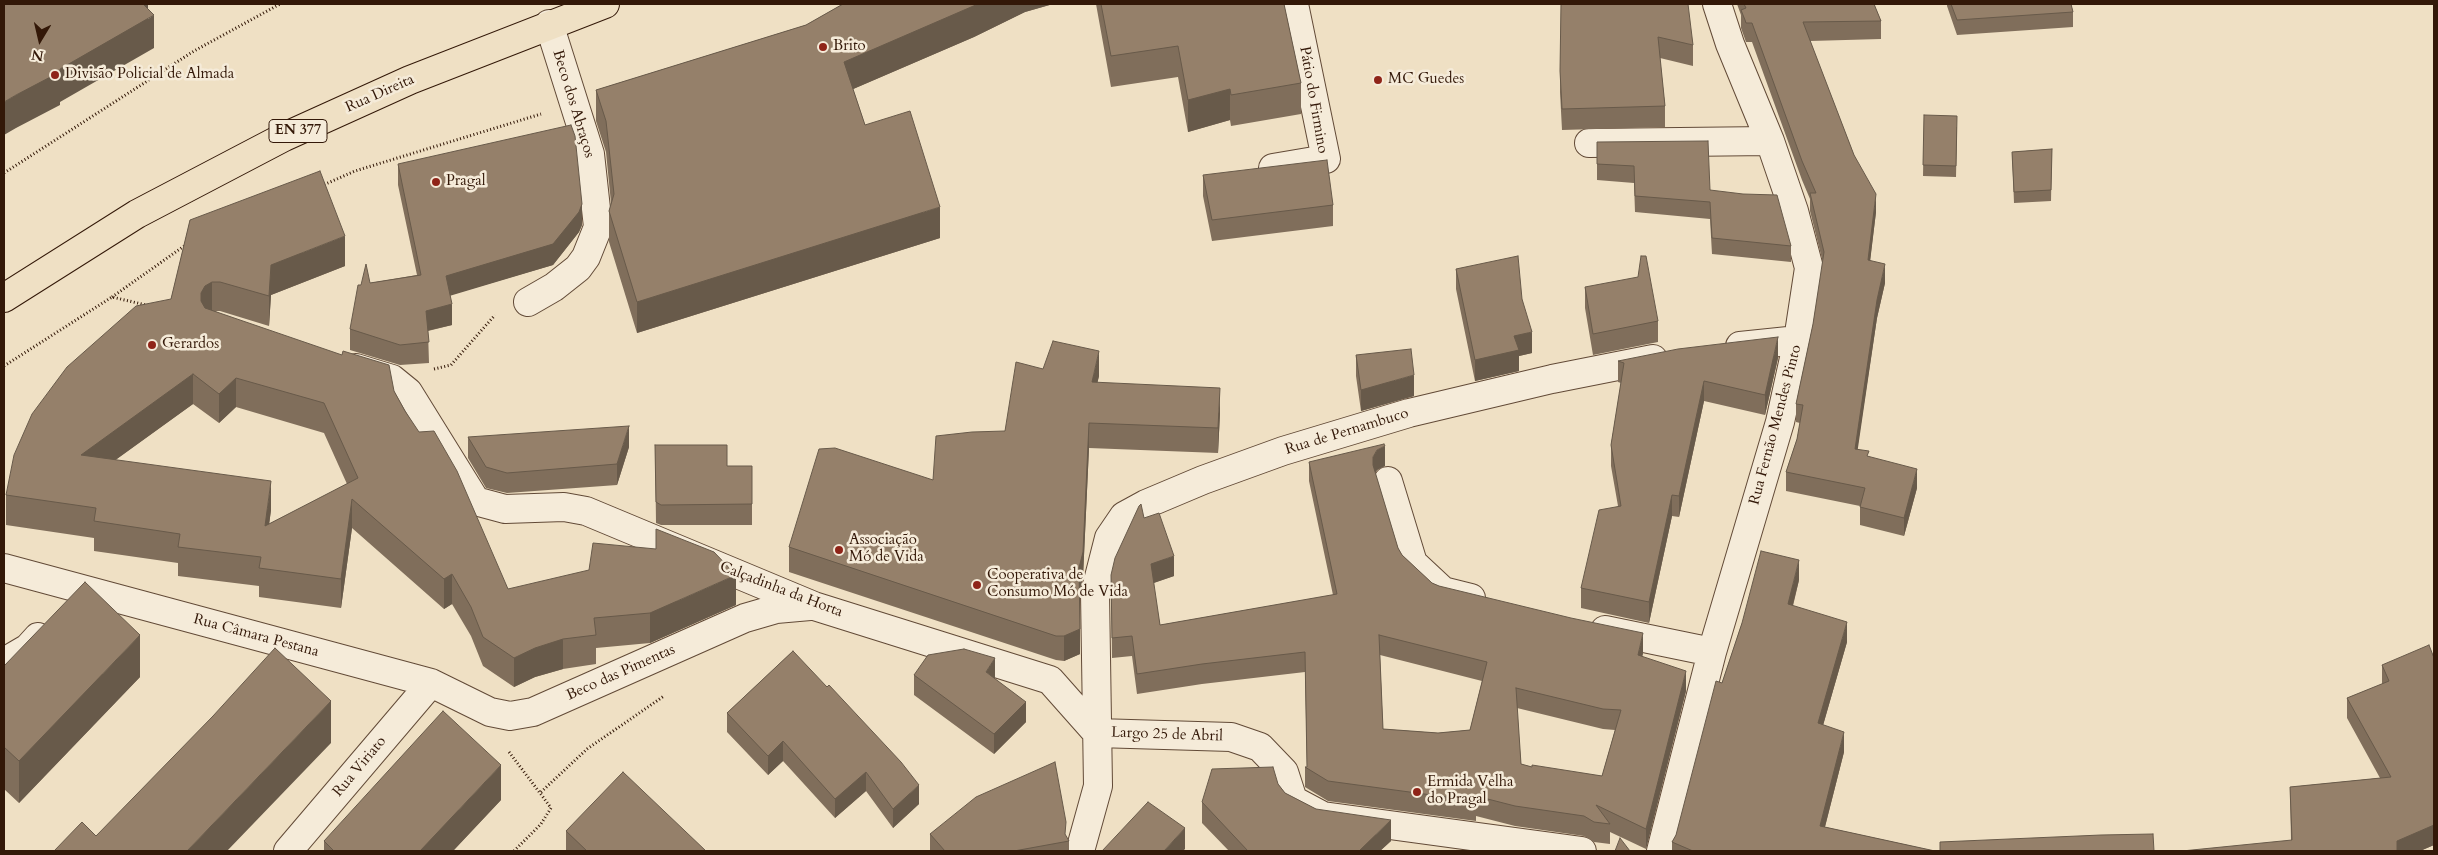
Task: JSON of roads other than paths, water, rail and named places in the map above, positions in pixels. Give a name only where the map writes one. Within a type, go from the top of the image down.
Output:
[{"type":"main road","name":"Rua Direita","points":[[5,295],[137,214],[284,137],[410,80],[549,24],[606,4]]},
{"type":"street","name":"Pátio do Firmino","points":[[1256,170],[1326,159],[1294,4]]},
{"type":"street","name":"Rua Fernão Mendes Pinto","points":[[1661,851],[1712,652],[1780,422],[1798,340],[1809,268],[1794,211],[1770,141],[1730,44],[1717,4]]},
{"type":"street","name":"Beco dos Abraços","points":[[528,302],[554,287],[578,268],[598,231],[590,154],[549,24]]},
{"type":"street","points":[[1589,143],[1770,141]]},
{"type":"street","points":[[1712,350],[1798,340]]},
{"type":"street","name":"Rua de Pernambuco","points":[[1080,851],[1098,786],[1095,593],[1108,538],[1124,516],[1146,504],[1257,460],[1409,413],[1552,378],[1674,355]]},
{"type":"street","name":"Calçadinha da Horta","points":[[337,362],[392,379],[408,392],[416,402],[475,500],[479,502],[505,509],[564,507],[586,511],[814,606],[1050,680],[1097,733]]},
{"type":"street","points":[[1388,481],[1414,563],[1443,591],[1500,605]]},
{"type":"street","name":"Rua Câmara Pestana","points":[[4,560],[16,571],[81,590],[431,684]]},
{"type":"street","points":[[4,662],[28,648],[81,590]]},
{"type":"street","name":"Beco das Pimentas","points":[[431,684],[490,712],[510,716],[525,714],[744,618],[776,609],[814,606]]},
{"type":"street","points":[[1585,625],[1712,652]]},
{"type":"street","name":"Rua Viriato","points":[[288,851],[431,684]]},
{"type":"street","name":"Largo 25 de Abril","points":[[1097,733],[1232,737],[1260,747],[1284,772],[1293,800],[1323,816],[1582,851]]},
{"type":"place","name":"Brito","points":[[823,47]]},
{"type":"place","name":"Divisão Policial de Almada","points":[[55,75]]},
{"type":"place","name":"MC Guedes","points":[[1378,80]]},
{"type":"place","name":"Pragal","points":[[436,182]]},
{"type":"place","name":"Gerardos","points":[[152,345]]},
{"type":"place","name":"Associação Mó de Vida","points":[[839,550]]},
{"type":"place","name":"Cooperativa de Consumo Mó de Vida","points":[[977,585]]},
{"type":"place","name":"Ermida Velha do Pragal","points":[[1417,792]]}]
